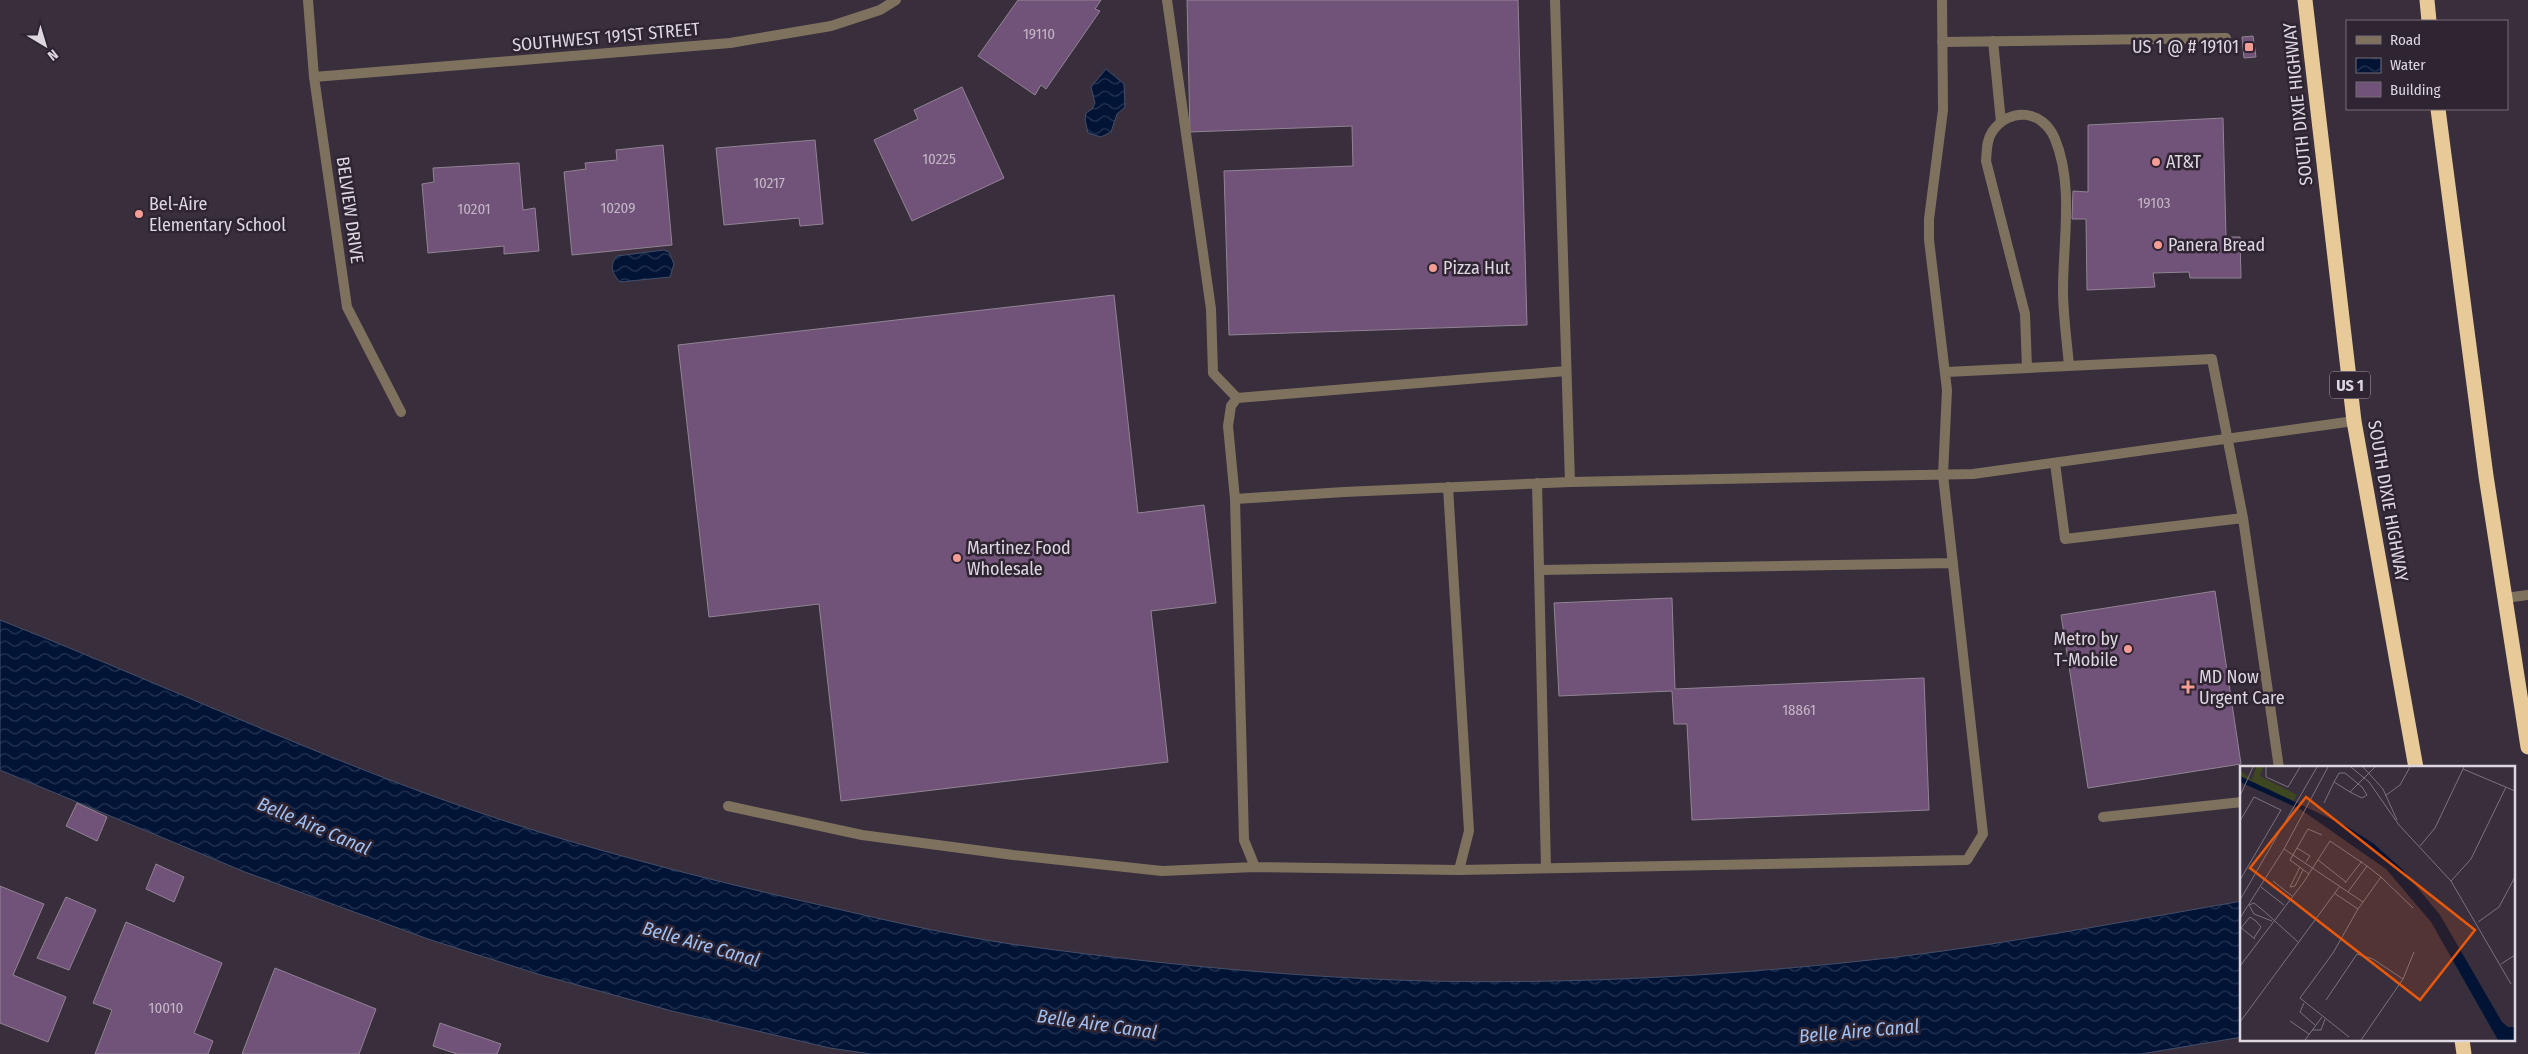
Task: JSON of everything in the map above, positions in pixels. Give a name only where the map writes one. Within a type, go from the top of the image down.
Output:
[{"type":"highway","name":"SOUTH DIXIE HIGHWAY","points":[[2306,0],[2354,421],[2416,766]]},
{"type":"highway","points":[[2426,0],[2429,20]]},
{"type":"highway","points":[[2438,110],[2486,476],[2528,747]]},
{"type":"street","name":"BELVIEW DRIVE","points":[[308,0],[314,77],[347,307],[401,412]]},
{"type":"street","name":"SOUTHWEST 191ST STREET","points":[[314,77],[730,43],[831,26],[872,13],[896,0]]},
{"type":"street","points":[[1168,0],[1177,84],[1211,309],[1213,373],[1237,398]]},
{"type":"street","points":[[1555,0],[1570,482]]},
{"type":"street","points":[[728,806],[862,835],[1012,855],[1162,871],[1255,867],[1459,870],[1967,860],[1983,834],[1943,475],[1946,372],[1929,240],[1929,219],[1943,110],[1942,0]]},
{"type":"street","points":[[1942,42],[2226,38]]},
{"type":"street","points":[[1993,41],[2001,122]]},
{"type":"street","points":[[2027,368],[2025,314],[1986,162],[1987,146],[1991,133],[2001,122],[2026,114],[2038,117],[2047,126],[2055,140],[2065,184],[2063,292],[2069,366]]},
{"type":"street","points":[[1946,372],[2212,359],[2243,518],[2279,766]]},
{"type":"street","points":[[1255,867],[1244,840],[1235,499],[1228,426],[1231,406],[1237,398],[1566,371]]},
{"type":"street","points":[[1235,499],[1537,483],[1973,474],[2354,421]]},
{"type":"street","points":[[2055,463],[2065,539],[2243,518]]},
{"type":"street","points":[[1537,483],[1546,868]]},
{"type":"street","points":[[1448,487],[1469,830],[1459,870]]},
{"type":"street","points":[[1539,570],[1953,562]]},
{"type":"street","points":[[2505,598],[2528,594]]},
{"type":"street","points":[[2103,817],[2240,802]]},
{"type":"water","points":[[1106,69],[1124,84],[1125,107],[1117,114],[1111,132],[1101,137],[1088,133],[1085,120],[1086,113],[1092,109],[1095,103],[1091,87]]},
{"type":"water","points":[[664,250],[669,252],[674,264],[670,277],[620,282],[613,272],[612,266],[617,256]]},
{"type":"water","name":"Belle Aire Canal","points":[[0,620],[341,761],[479,812],[549,835],[689,874],[759,891],[965,936],[1011,944],[1114,957],[1270,973],[1426,981],[1582,980],[1686,976],[1892,958],[2042,936],[2240,901],[2240,1037],[2141,1054],[871,1054],[830,1048],[672,1011],[541,975],[428,939],[245,872],[0,770]]},
{"type":"pier","points":[[2528,893],[2528,948],[2516,950],[2516,895]]},
{"type":"building","points":[[1018,0],[1101,0],[1095,9],[1100,11],[1046,89],[1041,85],[1035,95],[978,56]]},
{"type":"building","points":[[1187,0],[1518,0],[1527,325],[1229,335],[1224,171],[1353,166],[1352,126],[1190,132]]},
{"type":"building","points":[[2253,36],[2256,57],[2244,58],[2242,37]]},
{"type":"building","points":[[962,87],[1004,178],[912,221],[874,140],[918,119],[914,110]]},
{"type":"building","points":[[2223,118],[2226,237],[2240,237],[2241,278],[2190,278],[2189,272],[2153,273],[2155,287],[2087,290],[2086,219],[2072,219],[2073,191],[2088,192],[2088,125]]},
{"type":"building","points":[[815,140],[823,224],[800,226],[799,218],[724,225],[716,148]]},
{"type":"building","points":[[663,145],[672,245],[572,255],[564,172],[586,169],[585,163],[617,160],[616,150]]},
{"type":"building","points":[[519,163],[523,210],[535,208],[539,251],[504,254],[504,246],[428,253],[422,184],[434,182],[433,168]]},
{"type":"building","name":"Martinez Food Wholesale","points":[[1114,295],[1138,513],[1204,505],[1216,603],[1151,611],[1168,762],[841,801],[819,604],[709,617],[678,345]]},
{"type":"building","points":[[2215,591],[2241,764],[2088,788],[2061,615]]},
{"type":"building","points":[[1672,598],[1675,689],[1924,678],[1929,810],[1692,820],[1687,724],[1674,724],[1672,691],[1559,696],[1554,603]]},
{"type":"building","points":[[77,803],[107,817],[97,841],[66,826]]},
{"type":"building","points":[[156,864],[184,877],[174,902],[146,889]]},
{"type":"building","points":[[0,886],[44,904],[13,975],[66,997],[48,1042],[0,1023]]},
{"type":"building","points":[[66,897],[96,910],[69,970],[37,958]]},
{"type":"building","points":[[126,922],[222,963],[194,1033],[213,1041],[208,1054],[95,1054],[112,1010],[93,1003]]},
{"type":"building","points":[[275,968],[376,1009],[359,1054],[242,1054]]},
{"type":"building","points":[[440,1023],[501,1044],[497,1054],[457,1054],[433,1046]]},
{"type":"place","name":"US 1 @ # 19101","points":[[2249,47]]},
{"type":"place","name":"AT&T","points":[[2156,162]]},
{"type":"place","name":"Bel-Aire Elementary School","points":[[139,214]]},
{"type":"place","name":"Panera Bread","points":[[2158,245]]},
{"type":"place","name":"Pizza Hut","points":[[1433,268]]},
{"type":"place","name":"Martinez Food Wholesale","points":[[957,558]]},
{"type":"place","name":"Metro by T-Mobile","points":[[2128,649]]},
{"type":"place","name":"MD Now Urgent Care","points":[[2188,687]]}]
